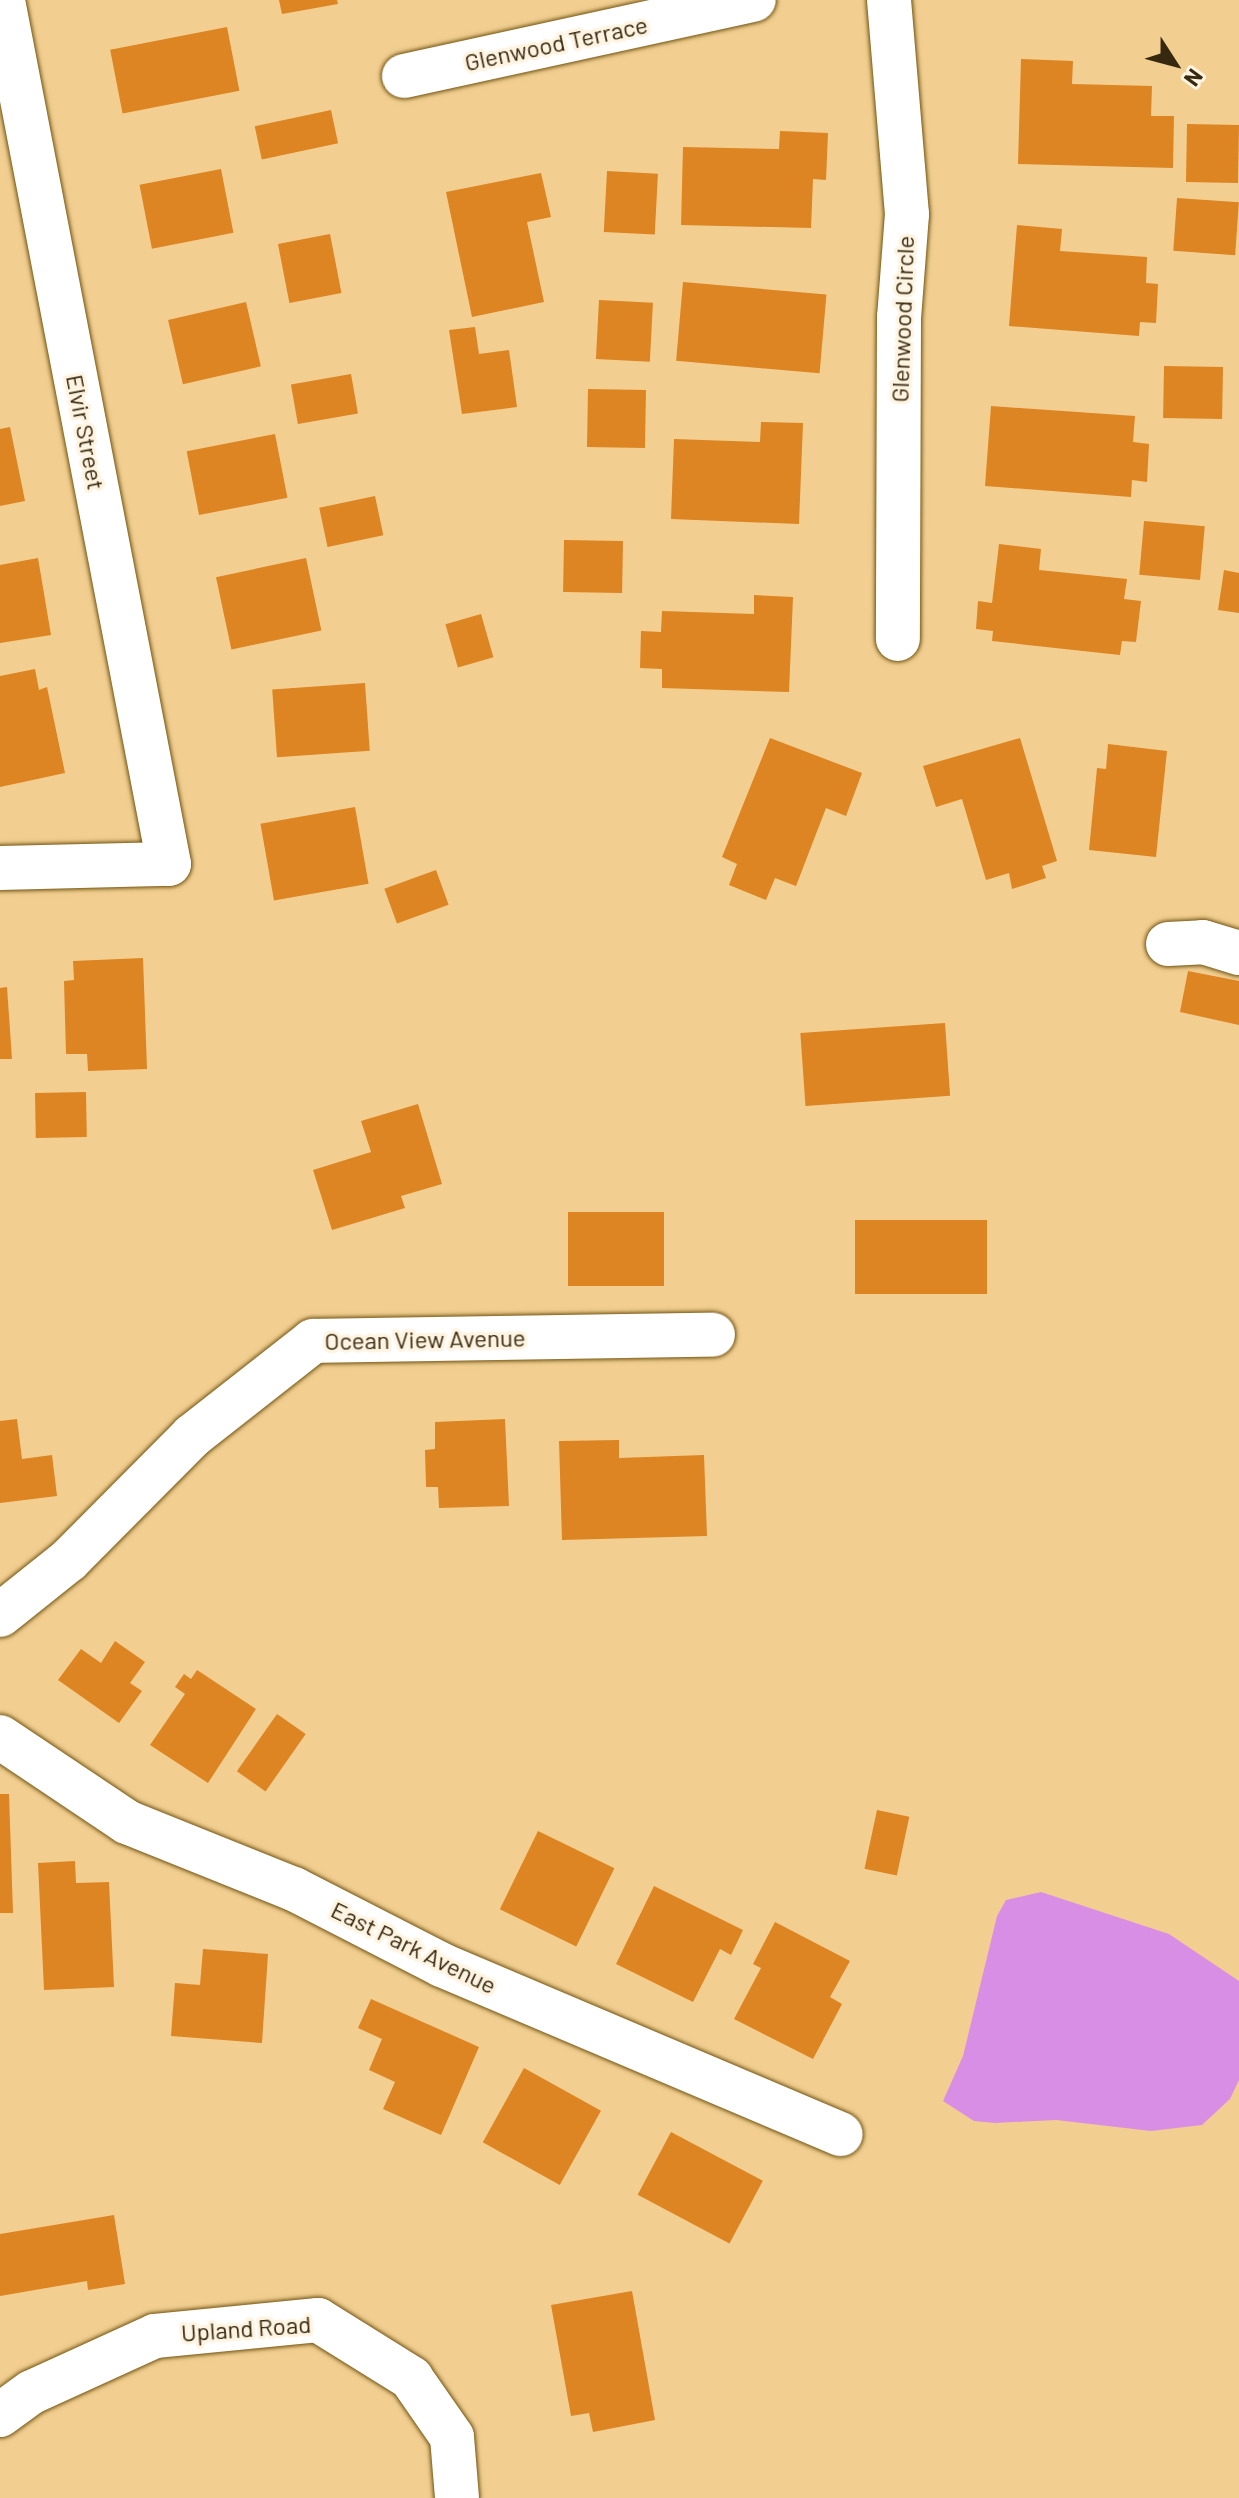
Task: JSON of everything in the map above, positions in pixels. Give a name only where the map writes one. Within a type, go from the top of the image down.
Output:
[{"type":"street","name":"Elvir Street","points":[[0,868],[169,864],[3,0]]},
{"type":"street","name":"Glenwood Terrace","points":[[404,76],[754,0]]},
{"type":"street","name":"Glenwood Circle","points":[[889,0],[907,214],[899,317],[898,639]]},
{"type":"street","points":[[1168,944],[1203,942],[1239,953]]},
{"type":"street","name":"Ocean View Avenue","points":[[0,1615],[69,1560],[192,1436],[313,1341],[713,1335]]},
{"type":"street","name":"East Park Avenue","points":[[0,1737],[127,1822],[294,1889],[442,1965],[841,2134]]},
{"type":"street","name":"Upland Road","points":[[0,2415],[32,2392],[155,2336],[318,2320],[411,2378],[452,2437],[457,2498]]},
{"type":"shaded area","points":[[1041,1892],[1169,1934],[1239,1981],[1239,2080],[1230,2099],[1202,2125],[1151,2131],[1056,2120],[995,2123],[974,2121],[943,2101],[963,2056],[997,1916],[1006,1900]]},
{"type":"building","points":[[279,0],[337,0],[338,4],[282,14]]},
{"type":"building","points":[[227,27],[239,91],[123,114],[110,50]]},
{"type":"building","points":[[1021,59],[1073,61],[1072,84],[1152,86],[1151,116],[1174,116],[1173,168],[1018,164]]},
{"type":"building","points":[[331,110],[338,143],[262,159],[255,126]]},
{"type":"building","points":[[1187,124],[1239,125],[1238,183],[1186,182]]},
{"type":"building","points":[[780,131],[828,133],[826,180],[813,179],[811,228],[681,225],[683,147],[779,149]]},
{"type":"building","points":[[221,169],[233,233],[152,249],[140,185]]},
{"type":"building","points":[[607,171],[658,174],[655,235],[604,232]]},
{"type":"building","points":[[541,173],[551,217],[527,222],[544,302],[472,317],[446,192]]},
{"type":"building","points":[[1177,198],[1239,202],[1235,255],[1173,251]]},
{"type":"building","points":[[1017,225],[1062,229],[1060,251],[1147,257],[1146,283],[1158,284],[1156,323],[1140,322],[1139,336],[1009,326]]},
{"type":"building","points":[[330,234],[341,293],[289,303],[278,244]]},
{"type":"building","points":[[683,282],[826,295],[820,373],[676,361]]},
{"type":"building","points":[[599,300],[653,303],[650,362],[596,359]]},
{"type":"building","points":[[246,302],[261,366],[183,384],[168,320]]},
{"type":"building","points":[[475,327],[479,354],[509,350],[517,407],[462,414],[449,330]]},
{"type":"building","points":[[1164,366],[1223,367],[1222,419],[1163,418]]},
{"type":"building","points":[[351,374],[358,413],[298,424],[291,385]]},
{"type":"building","points":[[588,389],[646,390],[645,448],[587,447]]},
{"type":"building","points":[[991,406],[1135,416],[1133,442],[1149,444],[1147,482],[1132,480],[1131,497],[985,486]]},
{"type":"building","points":[[761,422],[803,423],[799,524],[671,519],[674,439],[760,442]]},
{"type":"building","points":[[10,427],[25,501],[0,506],[0,429]]},
{"type":"building","points":[[275,434],[287,498],[199,515],[187,451]]},
{"type":"building","points":[[375,496],[383,535],[328,547],[319,508]]},
{"type":"building","points":[[1144,521],[1205,526],[1200,580],[1139,575]]},
{"type":"building","points":[[564,540],[623,541],[622,593],[563,592]]},
{"type":"building","points":[[999,544],[1041,549],[1039,570],[1127,579],[1124,599],[1141,601],[1136,642],[1122,641],[1120,655],[992,641],[993,631],[976,629],[978,601],[992,603]]},
{"type":"building","points":[[38,558],[51,635],[0,643],[0,565]]},
{"type":"building","points":[[306,558],[321,630],[231,650],[216,577]]},
{"type":"building","points":[[1224,570],[1239,573],[1239,613],[1218,610]]},
{"type":"building","points":[[754,595],[793,597],[789,692],[662,688],[662,669],[640,668],[641,631],[661,632],[662,611],[754,614]]},
{"type":"building","points":[[481,614],[493,657],[458,667],[445,624]]},
{"type":"building","points":[[35,669],[39,690],[47,687],[65,773],[0,787],[0,676]]},
{"type":"building","points":[[365,683],[370,751],[277,757],[272,689]]},
{"type":"building","points":[[770,738],[862,773],[846,816],[826,808],[796,886],[775,878],[766,900],[729,885],[737,864],[722,857]]},
{"type":"building","points":[[1020,738],[1057,861],[1042,866],[1046,878],[1012,889],[1009,873],[986,880],[962,799],[936,807],[923,766]]},
{"type":"building","points":[[1108,744],[1167,751],[1156,857],[1089,850],[1097,768],[1106,769]]},
{"type":"building","points":[[355,807],[369,884],[274,900],[260,824]]},
{"type":"building","points":[[436,870],[449,905],[397,924],[384,889]]},
{"type":"building","points":[[143,958],[147,1069],[88,1071],[87,1054],[66,1054],[64,981],[74,980],[73,961]]},
{"type":"building","points":[[1188,971],[1239,981],[1239,1025],[1180,1012]]},
{"type":"building","points":[[7,987],[12,1059],[0,1059],[0,988]]},
{"type":"building","points":[[945,1023],[950,1096],[805,1106],[800,1033]]},
{"type":"building","points":[[86,1092],[87,1137],[36,1138],[35,1093]]},
{"type":"building","points":[[418,1104],[442,1184],[401,1196],[405,1208],[332,1230],[313,1170],[371,1152],[361,1121]]},
{"type":"building","points":[[568,1212],[664,1212],[664,1286],[568,1286]]},
{"type":"building","points":[[855,1220],[987,1220],[987,1294],[855,1294]]},
{"type":"building","points":[[17,1419],[22,1459],[52,1455],[57,1496],[0,1503],[0,1421]]},
{"type":"building","points":[[505,1419],[509,1506],[439,1508],[438,1487],[426,1487],[425,1450],[435,1449],[435,1422]]},
{"type":"building","points":[[619,1440],[619,1458],[704,1455],[707,1536],[562,1540],[559,1441]]},
{"type":"building","points":[[115,1641],[145,1662],[130,1683],[142,1691],[119,1723],[58,1680],[81,1649],[101,1663]]},
{"type":"building","points":[[197,1670],[256,1709],[208,1783],[150,1745],[185,1694],[175,1687],[184,1674],[191,1679]]},
{"type":"building","points":[[277,1714],[306,1734],[266,1791],[237,1771]]},
{"type":"building","points":[[0,1794],[9,1794],[13,1913],[0,1913]]},
{"type":"building","points":[[877,1810],[909,1817],[897,1876],[865,1869]]},
{"type":"building","points":[[538,1831],[614,1868],[576,1946],[500,1909]]},
{"type":"building","points":[[75,1861],[76,1883],[109,1882],[114,1987],[44,1990],[38,1863]]},
{"type":"building","points":[[654,1886],[743,1930],[731,1955],[720,1949],[693,2002],[616,1964]]},
{"type":"building","points":[[775,1922],[850,1961],[830,1997],[842,2004],[813,2059],[734,2019],[761,1968],[753,1964]]},
{"type":"building","points":[[203,1949],[268,1954],[262,2043],[171,2036],[175,1983],[200,1985]]},
{"type":"building","points":[[371,1999],[479,2047],[441,2135],[383,2109],[395,2082],[369,2070],[382,2039],[358,2028]]},
{"type":"building","points":[[524,2068],[601,2111],[560,2185],[483,2142]]},
{"type":"building","points":[[671,2132],[763,2181],[729,2244],[638,2195]]},
{"type":"building","points":[[114,2215],[125,2284],[88,2290],[87,2281],[0,2296],[0,2234]]},
{"type":"building","points":[[632,2291],[655,2420],[593,2432],[589,2413],[571,2416],[551,2305]]}]
